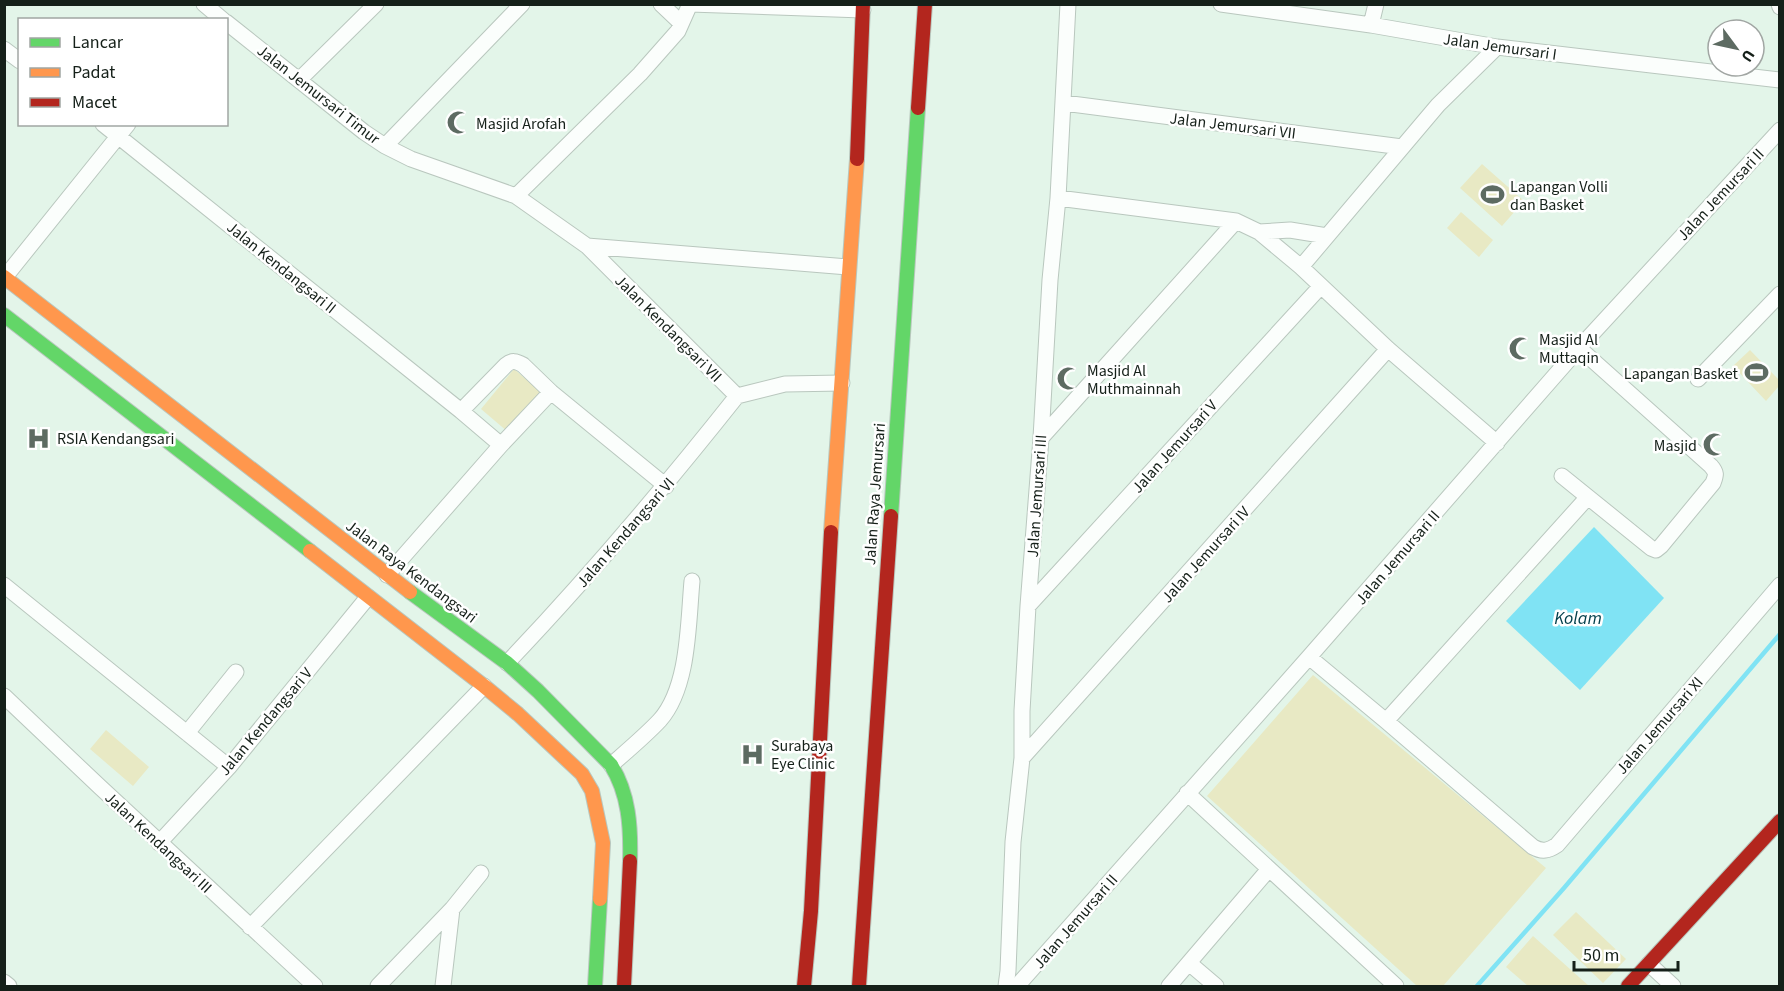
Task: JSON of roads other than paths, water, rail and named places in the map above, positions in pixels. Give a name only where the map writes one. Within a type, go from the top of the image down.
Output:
[{"type":"main road","name":"Jalan Raya Jemursari","points":[[859,987],[925,4]]},
{"type":"main road","points":[[804,987],[811,911],[828,555],[859,130],[863,7]]},
{"type":"main road","name":"Jalan Raya Kendangsari","points":[[5,277],[230,471],[368,597],[484,686],[528,703],[611,765],[624,788],[631,852],[624,987]]},
{"type":"main road","name":"Jalan Raya Kendangsari","points":[[4,315],[230,471],[387,575],[507,663],[528,703],[582,774],[592,792],[603,843],[595,986]]},
{"type":"main road","points":[[1628,987],[1779,821]]},
{"type":"street","name":"Jalan Jemursari Timur","points":[[204,4],[222,16]]},
{"type":"street","points":[[299,80],[376,4]]},
{"type":"street","points":[[385,146],[522,4]]},
{"type":"street","points":[[661,4],[680,27]]},
{"type":"street","points":[[516,196],[640,74],[680,27],[690,4],[863,7]]},
{"type":"street","name":"Jalan Jemursari III","points":[[1006,987],[1013,842],[1022,758],[1022,711],[1028,606],[1064,103],[1068,4]]},
{"type":"street","name":"Jalan Jemursari I","points":[[1221,4],[1371,25],[1497,47],[1779,80]]},
{"type":"street","points":[[1371,25],[1376,4]]},
{"type":"street","name":"Jalan Jemursari Timur","points":[[228,21],[364,132],[385,146],[411,159],[516,196]]},
{"type":"street","points":[[1301,267],[1438,105],[1497,47]]},
{"type":"street","points":[[4,49],[18,60]]},
{"type":"street","name":"Jalan Jemursari VII","points":[[1064,103],[1402,147]]},
{"type":"street","points":[[5,277],[123,130]]},
{"type":"street","name":"Jalan Kendangsari II","points":[[123,130],[501,445]]},
{"type":"street","name":"Jalan Jemursari II","points":[[1017,987],[1579,348],[1779,130]]},
{"type":"street","name":"Jalan Kendangsari VII","points":[[516,196],[586,246],[737,396],[785,384],[842,383]]},
{"type":"street","points":[[1058,198],[1236,220],[1260,232],[1301,267],[1388,349],[1497,443]]},
{"type":"street","points":[[1041,438],[1236,220]]},
{"type":"street","points":[[1260,232],[1290,230],[1327,236]]},
{"type":"street","points":[[586,246],[848,267]]},
{"type":"street","name":"Jalan Jemursari V","points":[[1028,606],[1321,286]]},
{"type":"street","points":[[1698,379],[1779,294]]},
{"type":"street","points":[[1562,476],[1587,498],[1656,550],[1713,483],[1716,475],[1711,466],[1579,348]]},
{"type":"street","name":"Jalan Jemursari IV","points":[[1022,758],[1388,349]]},
{"type":"street","points":[[461,411],[506,365],[514,361],[523,365],[551,392],[666,486]]},
{"type":"street","points":[[387,575],[501,445],[551,392]]},
{"type":"street","name":"Jalan Kendangsari VI","points":[[507,663],[666,486],[737,396]]},
{"type":"street","points":[[1309,657],[1386,721],[1587,498]]},
{"type":"street","points":[[611,765],[660,720],[674,699],[683,674],[692,581]]},
{"type":"street","points":[[4,585],[229,767]]},
{"type":"street","name":"Jalan Jemursari XI","points":[[1386,721],[1533,847],[1545,851],[1550,850],[1557,845],[1779,585]]},
{"type":"street","name":"Jalan Kendangsari V","points":[[159,843],[229,767],[368,597]]},
{"type":"street","points":[[187,733],[236,672]]},
{"type":"street","points":[[250,927],[484,686]]},
{"type":"street","name":"Jalan Kendangsari III","points":[[4,696],[250,927],[307,984]]},
{"type":"street","points":[[1187,793],[1396,987]]},
{"type":"street","points":[[1169,987],[1269,869]]},
{"type":"street","points":[[378,987],[452,909],[482,873]]},
{"type":"street","points":[[442,987],[452,909]]},
{"type":"street","points":[[1189,963],[1216,987]]},
{"type":"street","points":[[1649,964],[1673,987]]},
{"type":"street","points":[[4,982],[9,987]]},
{"type":"water","name":"Kolam","points":[[1594,527],[1664,598],[1580,690],[1506,621]]},
{"type":"waterway","points":[[1477,986],[1564,888],[1780,634]]},
{"type":"place","name":"Masjid Arofah","points":[[458,123]]},
{"type":"place","name":"Lapangan Volli dan Basket","points":[[1492,195]]},
{"type":"place","name":"Masjid Al Muttaqin","points":[[1521,348]]},
{"type":"place","name":"Lapangan Basket","points":[[1756,373]]},
{"type":"place","name":"Masjid Al Muthmainnah","points":[[1069,379]]},
{"type":"place","name":"RSIA Kendangsari","points":[[39,438]]},
{"type":"place","name":"Masjid","points":[[1715,445]]},
{"type":"place","name":"Surabaya Eye Clinic","points":[[753,754]]}]
